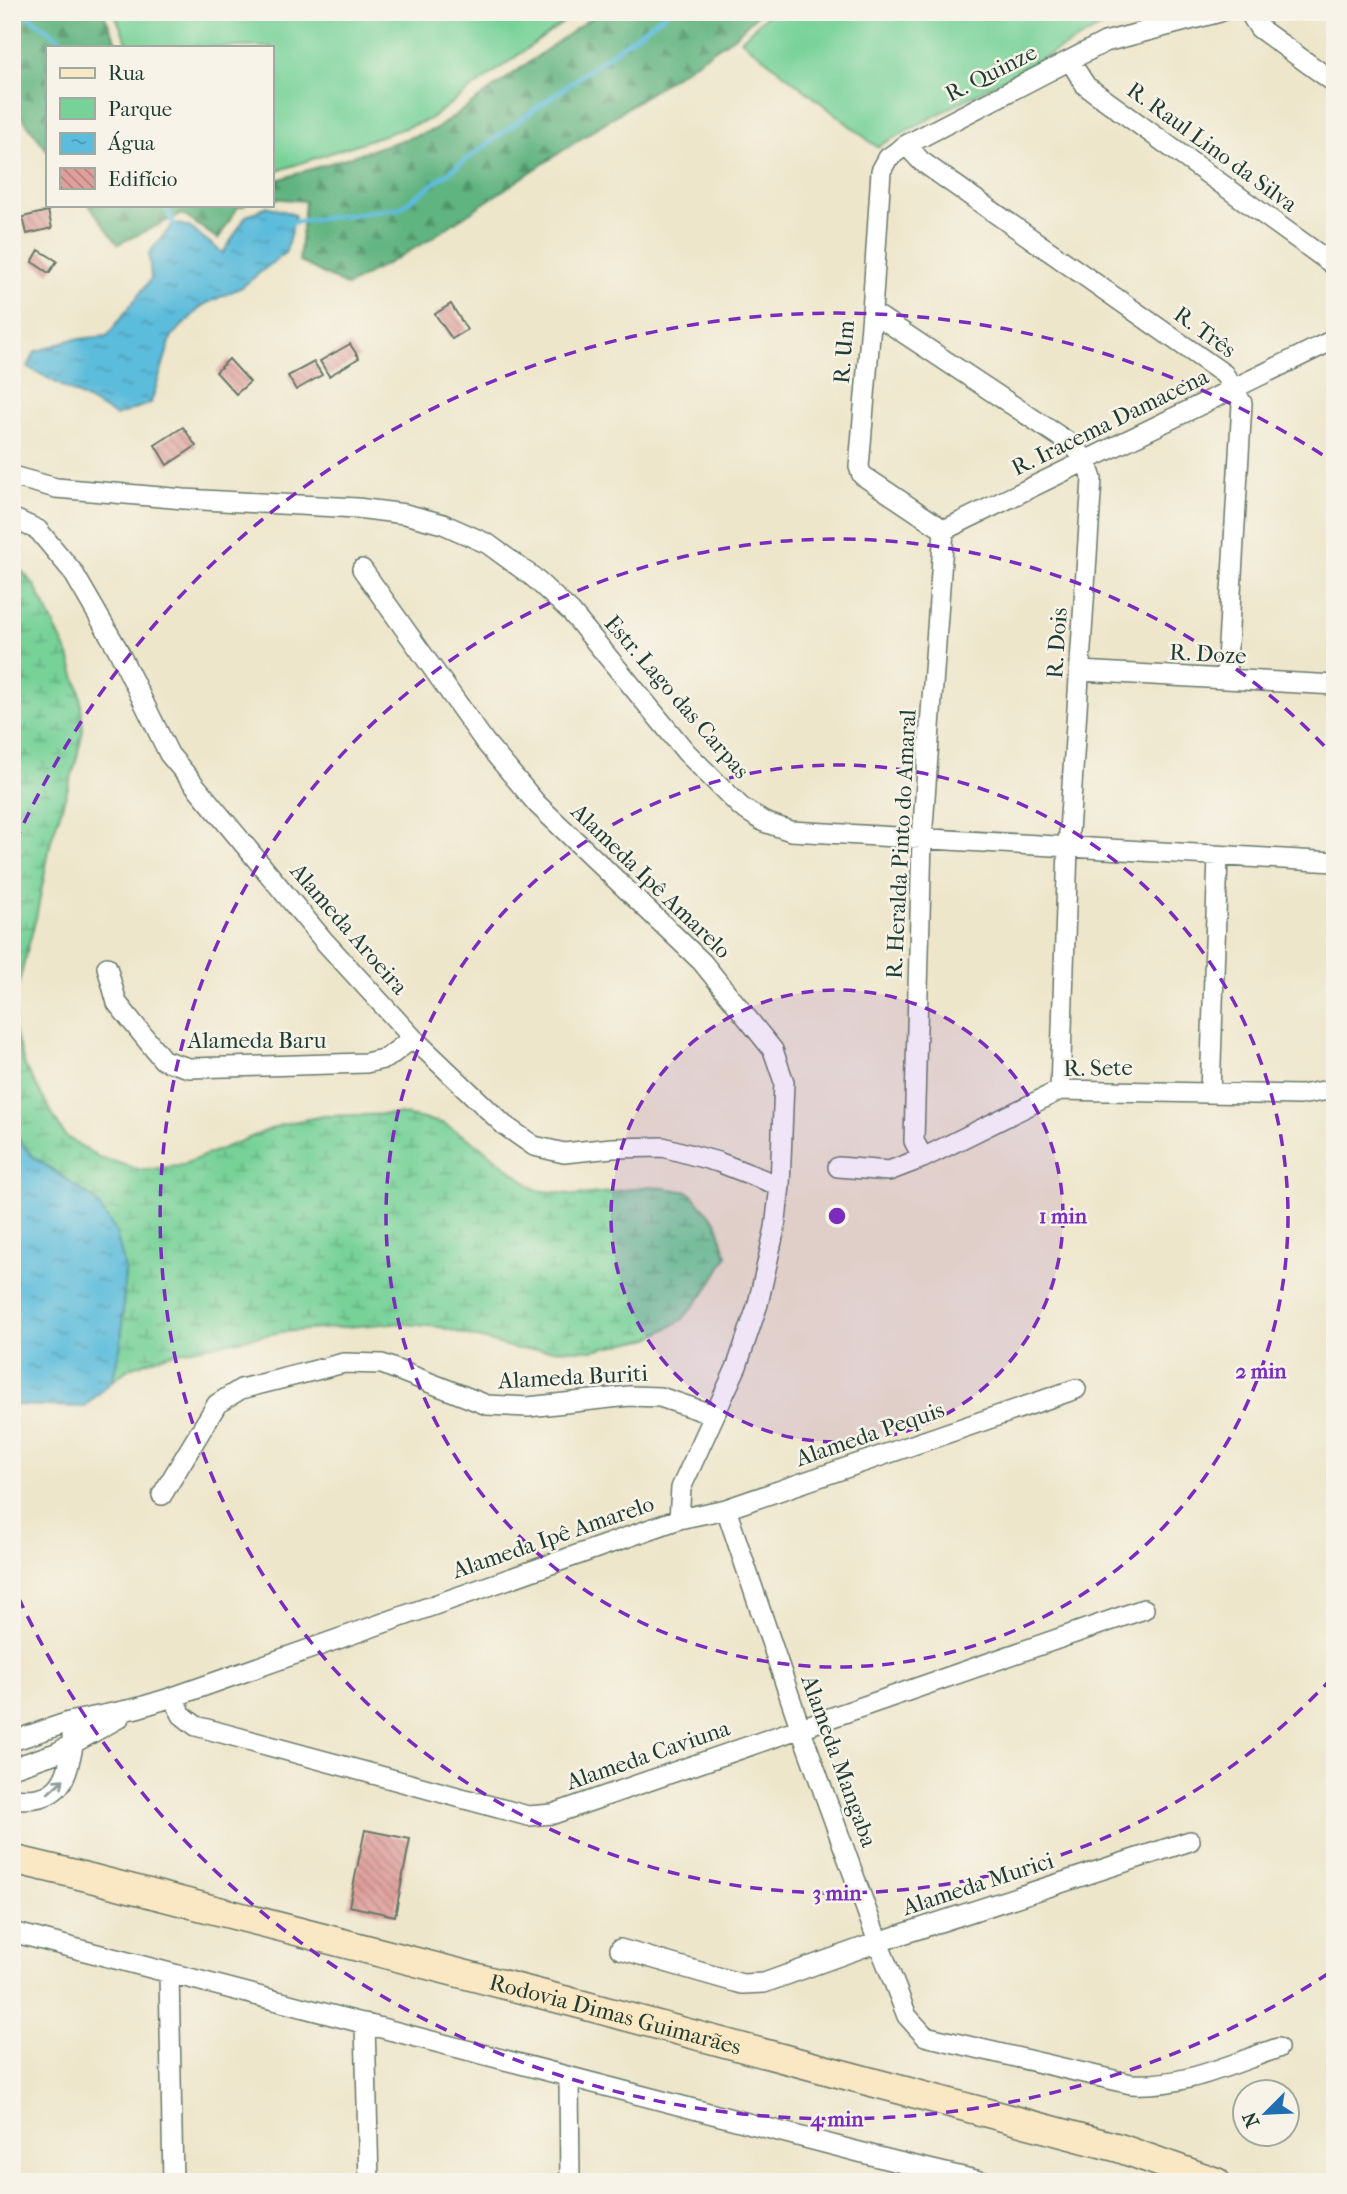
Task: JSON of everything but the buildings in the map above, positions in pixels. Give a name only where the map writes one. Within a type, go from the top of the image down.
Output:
[{"type":"main road","name":"Rodovia Dimas Guimarães","points":[[12,1859],[556,1998],[1105,2145],[1216,2182]]},
{"type":"street","name":"R. Quinze","points":[[906,145],[1105,42],[1220,12]]},
{"type":"street","points":[[1249,12],[1259,28],[1335,83]]},
{"type":"street","name":"R. Raul Lino da Silva","points":[[1070,61],[1086,86],[1335,266]]},
{"type":"street","name":"R. Um","points":[[906,145],[888,158],[881,171],[859,467],[862,475],[944,530]]},
{"type":"street","name":"R. Três","points":[[906,145],[921,161],[1224,374],[1235,388],[1242,403],[1226,679]]},
{"type":"street","points":[[872,313],[1074,446],[1086,461]]},
{"type":"street","name":"R. Iracema Damacena","points":[[944,530],[1335,340]]},
{"type":"street","name":"R. Dois","points":[[1060,1090],[1068,848],[1092,479],[1086,461]]},
{"type":"street","name":"Estr. Lago das Carpas","points":[[12,476],[56,488],[184,499],[356,508],[405,514],[443,524],[488,544],[533,577],[571,612],[686,752],[741,807],[764,822],[791,831],[1335,862]]},
{"type":"street","name":"Alameda Aroeira","points":[[12,518],[38,530],[73,572],[117,648],[169,754],[326,942],[413,1038],[503,1125],[534,1146],[564,1153],[663,1147],[718,1162],[780,1186]]},
{"type":"street","name":"R. Heralda Pinto do Amaral","points":[[923,1158],[914,1142],[922,840],[944,530]]},
{"type":"street","name":"Alameda Ipê Amarelo","points":[[12,1741],[69,1722],[173,1697],[679,1519],[681,1488],[737,1366],[758,1304],[775,1228],[780,1186],[783,1082],[773,1050],[702,962],[537,804],[485,742],[362,569]]},
{"type":"street","name":"R. Doze","points":[[1080,671],[1335,685]]},
{"type":"street","points":[[1210,1093],[1218,856]]},
{"type":"street","name":"Alameda Baru","points":[[107,967],[117,1003],[163,1060],[189,1068],[366,1063],[387,1058],[413,1038]]},
{"type":"street","name":"R. Sete","points":[[838,1167],[890,1171],[923,1158],[1060,1090],[1300,1095],[1335,1089]]},
{"type":"street","name":"Alameda Buriti","points":[[162,1495],[217,1404],[241,1389],[344,1363],[382,1364],[487,1405],[528,1407],[629,1396],[660,1397],[713,1415]]},
{"type":"street","name":"Alameda Pequis","points":[[679,1519],[726,1509],[1076,1389]]},
{"type":"street","name":"Alameda Mangaba","points":[[726,1509],[800,1727],[878,1942],[907,2016],[925,2036],[1130,2084],[1156,2085],[1178,2082],[1278,2048]]},
{"type":"street","name":"Alameda Caviuna","points":[[173,1697],[182,1715],[196,1726],[528,1816],[553,1814],[1144,1609]]},
{"type":"street","name":"Alameda Ipê Amarelo","points":[[12,1768],[56,1753],[136,1708]]},
{"type":"street","points":[[12,1798],[30,1800],[43,1797],[58,1788],[67,1776],[74,1743],[69,1722]]},
{"type":"street","name":"Alameda Murici","points":[[620,1949],[742,1984],[764,1983],[878,1942],[1190,1841]]},
{"type":"street","points":[[12,1932],[983,2182]]},
{"type":"street","points":[[169,1973],[173,2182]]},
{"type":"street","points":[[365,2024],[369,2182]]},
{"type":"street","points":[[569,2077],[570,2182]]},
{"type":"street","points":[[890,2160],[917,2182]]},
{"type":"green space","points":[[12,12],[103,12],[119,46],[46,46],[46,149],[12,104]]},
{"type":"green space","points":[[114,12],[578,12],[428,120],[273,172],[273,46],[129,46]]},
{"type":"green space","points":[[599,12],[760,12],[735,36],[424,243],[347,286],[299,261],[305,201],[273,198],[273,181],[436,129]]},
{"type":"green space","points":[[770,12],[1161,12],[1101,27],[877,147],[741,40]]},
{"type":"green space","points":[[90,206],[242,206],[238,207],[218,239],[182,214],[118,244]]},
{"type":"green space","points":[[12,560],[35,586],[69,656],[80,692],[83,730],[75,766],[51,841],[36,918],[16,993],[14,1030],[25,1066],[65,1136],[99,1157],[141,1170],[179,1166],[283,1124],[323,1116],[400,1114],[442,1123],[476,1143],[536,1190],[576,1195],[650,1186],[689,1192],[716,1221],[727,1256],[707,1290],[682,1320],[650,1338],[592,1350],[516,1349],[440,1327],[396,1323],[281,1332],[165,1355],[130,1368],[112,1381],[121,1344],[125,1268],[65,1178],[31,1155],[12,1131]]},
{"type":"water","points":[[267,206],[295,215],[286,252],[242,287],[203,305],[172,336],[151,403],[116,416],[28,367],[35,352],[70,340],[107,336],[151,279],[149,253],[174,223],[189,227],[223,253],[246,216]]},
{"type":"water","points":[[12,1131],[31,1155],[95,1200],[116,1232],[125,1268],[121,1344],[112,1381],[84,1407],[12,1405]]},
{"type":"waterway","points":[[23,12],[70,46]]},
{"type":"waterway","points":[[289,225],[294,222],[400,208],[668,12]]},
{"type":"waterway","points":[[166,206],[175,228]]}]
